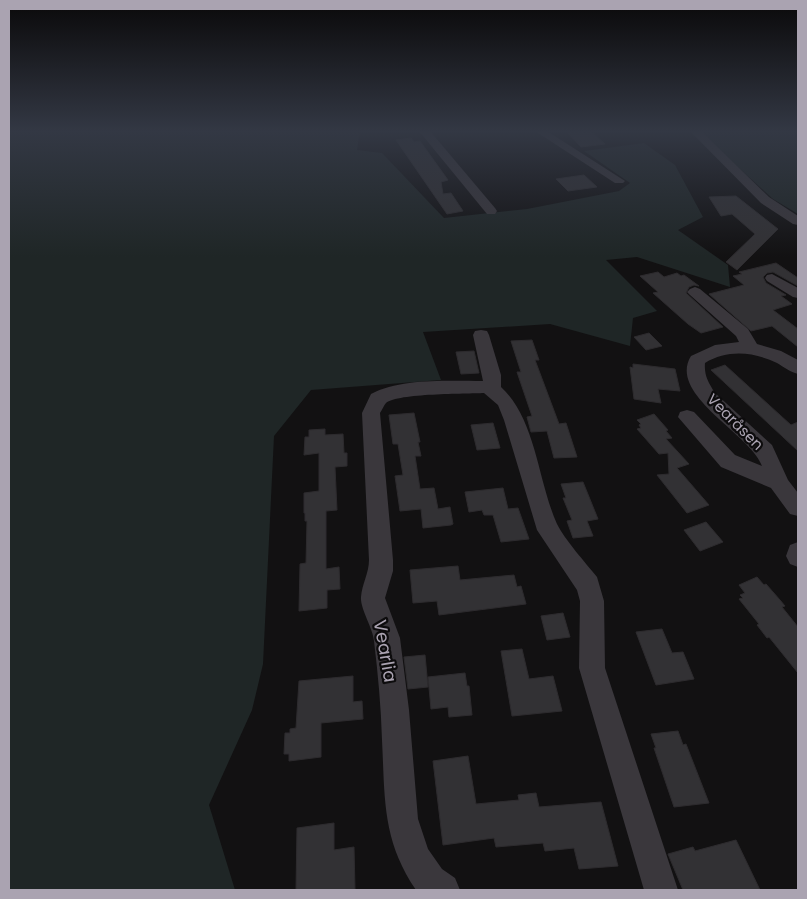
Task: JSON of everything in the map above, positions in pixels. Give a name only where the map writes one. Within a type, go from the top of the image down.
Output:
[{"type":"street","points":[[459,173],[491,211]]},
{"type":"street","points":[[605,173],[619,182]]},
{"type":"street","points":[[738,173],[765,200],[798,221]]},
{"type":"street","points":[[772,278],[798,294]]},
{"type":"street","points":[[695,292],[742,333],[751,349]]},
{"type":"street","points":[[481,335],[492,375],[492,389],[505,401],[514,420],[548,530],[588,585],[592,601],[592,668],[661,890]]},
{"type":"street","name":"Vearåsen","points":[[798,368],[768,354],[751,349],[730,348],[706,353],[697,360],[695,371],[699,383],[707,395],[765,451],[778,482],[798,507]]},
{"type":"street","name":"Vearlia","points":[[443,890],[430,881],[414,858],[402,819],[387,638],[373,598],[381,571],[381,560],[371,414],[378,399],[395,392],[454,387],[484,387],[492,389]]},
{"type":"street","name":"Vearåsen","points":[[687,417],[728,461],[778,482]]},
{"type":"shaded area","points":[[9,173],[401,173],[444,218],[527,209],[619,191],[630,183],[616,173],[679,173],[703,217],[678,230],[728,265],[730,287],[637,257],[606,260],[657,311],[633,318],[630,346],[550,324],[423,332],[441,380],[311,390],[274,436],[263,664],[252,710],[209,805],[235,890],[9,890]]},
{"type":"shaded area","points":[[744,173],[798,173],[798,214],[773,199]]},
{"type":"building","points":[[419,173],[443,173],[448,180],[441,182],[443,194],[451,193],[463,211],[447,214]]},
{"type":"building","points":[[584,175],[597,187],[568,191],[556,179]]},
{"type":"building","points":[[736,196],[778,229],[737,270],[726,262],[755,234],[732,214],[721,216],[709,197]]},
{"type":"building","points":[[776,263],[798,278],[798,286],[773,272],[767,273],[763,277],[766,283],[786,295],[781,296],[792,304],[773,310],[798,329],[798,347],[772,326],[751,331],[709,294],[744,285],[733,276],[742,274],[739,272]]},
{"type":"building","points":[[658,272],[664,277],[677,273],[681,276],[684,275],[699,286],[689,287],[686,293],[723,327],[701,333],[688,324],[653,293],[658,292],[640,276]]},
{"type":"building","points":[[649,333],[662,346],[646,350],[634,337]]},
{"type":"building","points":[[532,340],[539,360],[535,360],[559,424],[566,423],[577,457],[554,458],[547,431],[531,432],[527,417],[532,416],[517,372],[521,372],[511,341]]},
{"type":"building","points":[[474,351],[479,373],[461,374],[456,352]]},
{"type":"building","points":[[633,364],[675,369],[680,391],[658,389],[661,403],[634,399],[630,367],[633,368]]},
{"type":"building","points":[[725,365],[791,425],[798,422],[798,451],[711,370]]},
{"type":"building","points":[[414,413],[420,442],[418,442],[421,456],[415,456],[420,489],[434,488],[438,509],[450,507],[453,524],[451,525],[423,528],[421,509],[400,511],[395,476],[403,475],[398,444],[393,444],[389,415]]},
{"type":"building","points":[[654,414],[668,430],[666,431],[672,438],[666,439],[689,464],[677,468],[709,505],[687,513],[657,475],[669,474],[668,453],[659,454],[637,429],[641,428],[639,425],[641,424],[637,420]]},
{"type":"building","points":[[493,423],[500,448],[477,450],[471,425]]},
{"type":"building","points":[[325,429],[325,435],[343,434],[344,453],[347,453],[347,466],[335,467],[337,510],[326,511],[326,569],[339,567],[340,589],[327,590],[327,608],[299,611],[300,564],[306,563],[307,521],[305,521],[304,513],[304,493],[319,491],[319,453],[304,455],[305,437],[309,437],[309,430]]},
{"type":"building","points":[[583,482],[598,519],[587,521],[593,536],[573,538],[567,521],[572,520],[563,498],[566,498],[561,484]]},
{"type":"building","points":[[503,488],[508,509],[518,508],[529,539],[501,542],[493,515],[484,515],[482,510],[469,512],[465,492]]},
{"type":"building","points":[[706,522],[723,542],[700,551],[684,530]]},
{"type":"building","points":[[458,566],[460,580],[514,575],[517,587],[521,586],[526,604],[439,615],[437,601],[413,603],[410,570]]},
{"type":"building","points":[[757,577],[764,585],[766,584],[785,606],[782,607],[798,627],[798,673],[769,637],[767,638],[757,625],[759,624],[739,599],[743,598],[740,595],[745,593],[739,585]]},
{"type":"building","points":[[563,613],[570,637],[547,640],[541,616]]},
{"type":"building","points":[[662,629],[672,653],[683,652],[694,679],[656,685],[636,632]]},
{"type":"building","points":[[522,649],[529,679],[553,676],[562,711],[512,716],[501,651]]},
{"type":"building","points":[[425,655],[428,687],[408,689],[404,657]]},
{"type":"building","points":[[465,673],[467,686],[469,686],[472,715],[449,717],[448,707],[431,709],[428,677]]},
{"type":"building","points":[[353,676],[353,702],[362,701],[363,719],[321,723],[321,757],[289,761],[289,754],[284,754],[285,733],[290,733],[290,729],[296,728],[299,681]]},
{"type":"building","points":[[678,731],[683,745],[686,744],[709,803],[674,807],[651,734]]},
{"type":"building","points":[[468,756],[476,804],[519,800],[518,795],[536,793],[539,807],[601,802],[618,866],[579,869],[574,848],[545,851],[543,843],[496,847],[494,838],[443,845],[433,761]]},
{"type":"building","points":[[334,823],[334,850],[354,847],[355,890],[296,890],[297,828]]},
{"type":"building","points":[[736,840],[760,890],[683,890],[668,854],[693,847],[695,851]]}]
